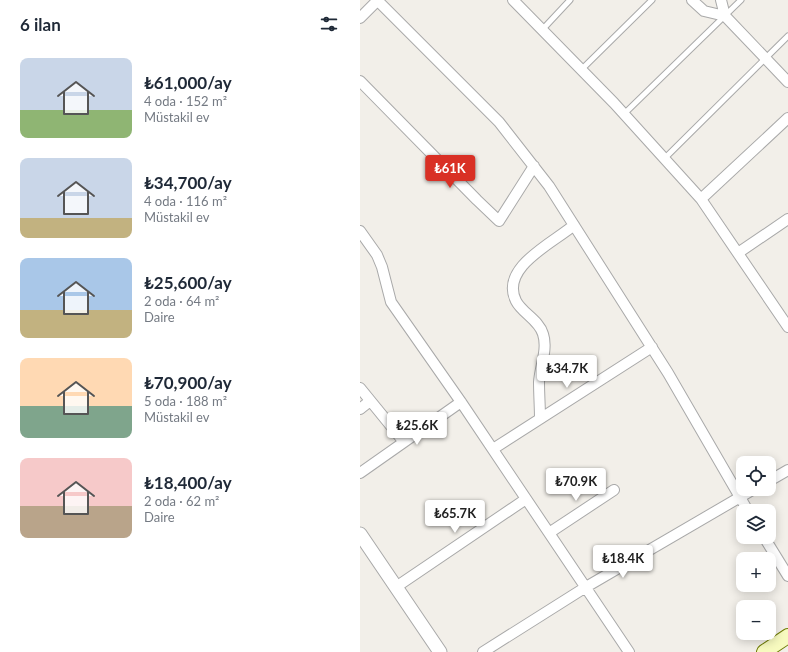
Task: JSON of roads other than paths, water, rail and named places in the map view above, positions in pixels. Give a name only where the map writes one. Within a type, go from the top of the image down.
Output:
[{"type":"main road","points":[[764,652],[788,636]]},
{"type":"street","points":[[360,18],[378,0],[494,116],[534,166],[549,186],[652,347],[744,504]]},
{"type":"street","points":[[513,0],[624,114],[701,199],[788,328]]},
{"type":"street","points":[[692,0],[704,11],[725,16]]},
{"type":"street","points":[[721,0],[725,16],[788,82]]},
{"type":"street","points":[[360,81],[455,179],[499,220],[534,166]]},
{"type":"street","points":[[701,199],[788,118]]},
{"type":"street","points":[[738,253],[788,219]]},
{"type":"street","points":[[540,419],[539,381],[545,341],[543,332],[516,302],[513,290],[515,279],[520,270],[533,256],[544,245],[574,225]]},
{"type":"street","points":[[360,231],[377,255],[382,267],[391,302],[493,449],[629,652]]},
{"type":"street","points":[[493,449],[652,347]]},
{"type":"street","points":[[360,388],[404,442]]},
{"type":"street","points":[[360,409],[370,401]]},
{"type":"street","points":[[360,473],[461,402]]},
{"type":"street","points":[[776,477],[788,470]]},
{"type":"street","points":[[549,533],[614,490]]},
{"type":"street","points":[[483,652],[586,587],[740,497]]},
{"type":"street","points":[[396,587],[526,499]]},
{"type":"street","points":[[360,534],[440,652]]},
{"type":"street","points":[[768,544],[788,576]]},
{"type":"lane","points":[[542,30],[570,0]]},
{"type":"lane","points":[[581,70],[652,0]]},
{"type":"lane","points":[[624,114],[741,0]]},
{"type":"lane","points":[[664,159],[788,36]]}]
